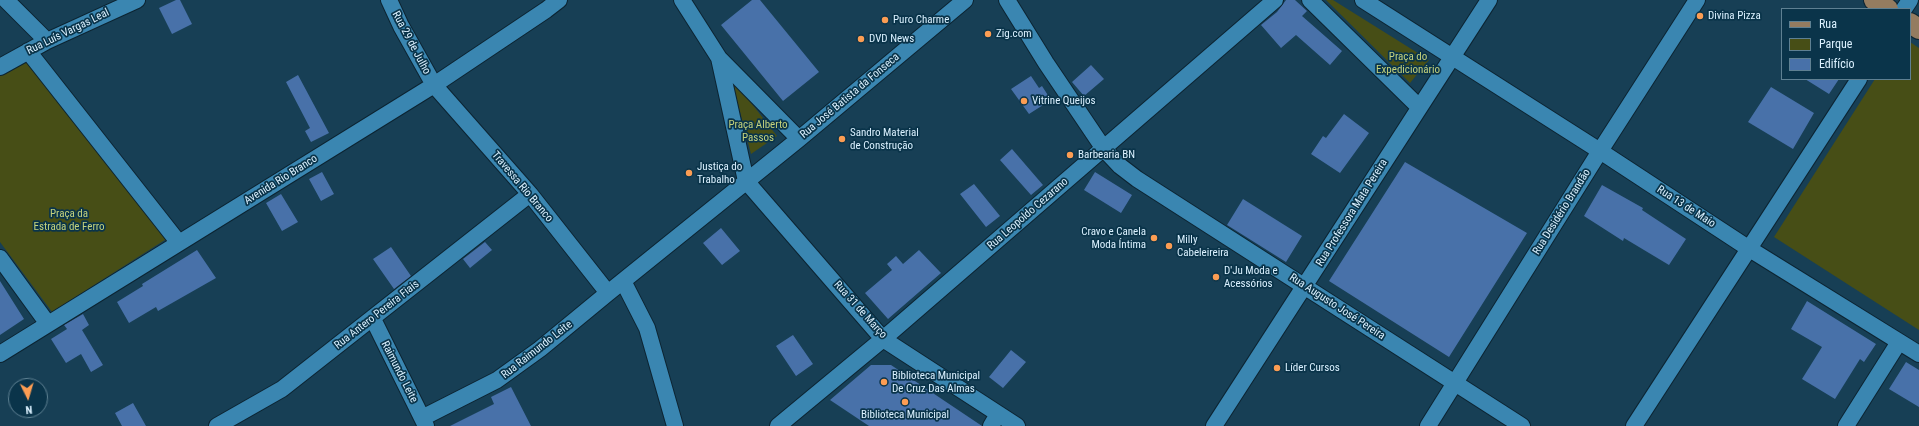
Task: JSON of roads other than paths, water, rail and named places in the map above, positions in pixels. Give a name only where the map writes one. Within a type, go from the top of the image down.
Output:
[{"type":"main road","points":[[1874,0],[1886,8]]},
{"type":"street","points":[[6,0],[47,41]]},
{"type":"street","name":"Rua Luís Vargas Leal","points":[[0,67],[47,41],[137,0]]},
{"type":"street","name":"Rua 29 de Julho","points":[[389,0],[401,26],[434,85]]},
{"type":"street","name":"Avenida Rio Branco","points":[[0,354],[434,85],[543,5],[559,0]]},
{"type":"street","points":[[682,0],[719,58],[799,139]]},
{"type":"street","name":"Rua José Batista da Fonseca","points":[[623,281],[799,139],[965,0]]},
{"type":"street","name":"Rua Augusto José Pereira","points":[[1007,0],[1046,63],[1104,149],[1120,166],[1522,426]]},
{"type":"street","name":"Rua Leopoldo Cezarano","points":[[778,426],[884,339],[1275,0]]},
{"type":"street","points":[[1310,0],[1419,107]]},
{"type":"street","points":[[1363,0],[1453,58]]},
{"type":"street","name":"Rua Professora Mata Pereira","points":[[1214,426],[1305,287],[1419,107],[1453,58],[1489,0]]},
{"type":"street","name":"Rua Desidério Brandão","points":[[1428,426],[1600,151],[1697,0]]},
{"type":"street","points":[[28,51],[179,243]]},
{"type":"street","points":[[719,58],[746,181]]},
{"type":"street","name":"Rua 13 de Maio","points":[[1453,58],[1600,151],[1748,248],[1919,354]]},
{"type":"street","points":[[1634,426],[1858,80]]},
{"type":"street","name":"Travessa Rio Branco","points":[[434,85],[530,194],[608,292]]},
{"type":"street","name":"Rua 31 de Março","points":[[746,181],[884,339],[994,420],[1017,426]]},
{"type":"street","name":"Rua Antero Pereira Fiais","points":[[217,426],[282,389],[373,319],[530,194]]},
{"type":"street","points":[[0,258],[48,324]]},
{"type":"street","points":[[623,281],[647,328],[675,426]]},
{"type":"street","name":"Rua Raimundo Leite","points":[[424,422],[520,365],[623,281]]},
{"type":"street","name":"Raimundo Leite","points":[[373,319],[424,422]]},
{"type":"street","points":[[1846,426],[1899,342]]},
{"type":"place","name":"Divina Pizza","points":[[1700,16]]},
{"type":"place","name":"Puro Charme","points":[[885,20]]},
{"type":"place","name":"Zig.com","points":[[988,34]]},
{"type":"place","name":"DVD News","points":[[861,39]]},
{"type":"place","name":"Vitrine Queijos","points":[[1024,101]]},
{"type":"place","name":"Sandro Material de Construção","points":[[842,139]]},
{"type":"place","name":"Barbearia BN","points":[[1070,155]]},
{"type":"place","name":"Justiça do Trabalho","points":[[689,173]]},
{"type":"place","name":"Cravo e Canela Moda Íntima","points":[[1154,238]]},
{"type":"place","name":"Milly Cabeleireira","points":[[1169,246]]},
{"type":"place","name":"D'Ju Moda e Acessórios","points":[[1216,277]]},
{"type":"place","name":"Líder Cursos","points":[[1277,368]]},
{"type":"place","name":"Biblioteca Municipal De Cruz Das Almas","points":[[884,382]]},
{"type":"place","name":"Biblioteca Municipal","points":[[905,402]]},
{"type":"park label","name":"Praça do Expedicionário","points":[[1408,63]]},
{"type":"park label","name":"Praça Alberto Passos","points":[[758,131]]},
{"type":"park label","name":"Praça da Estrada de Ferro","points":[[69,220]]}]
